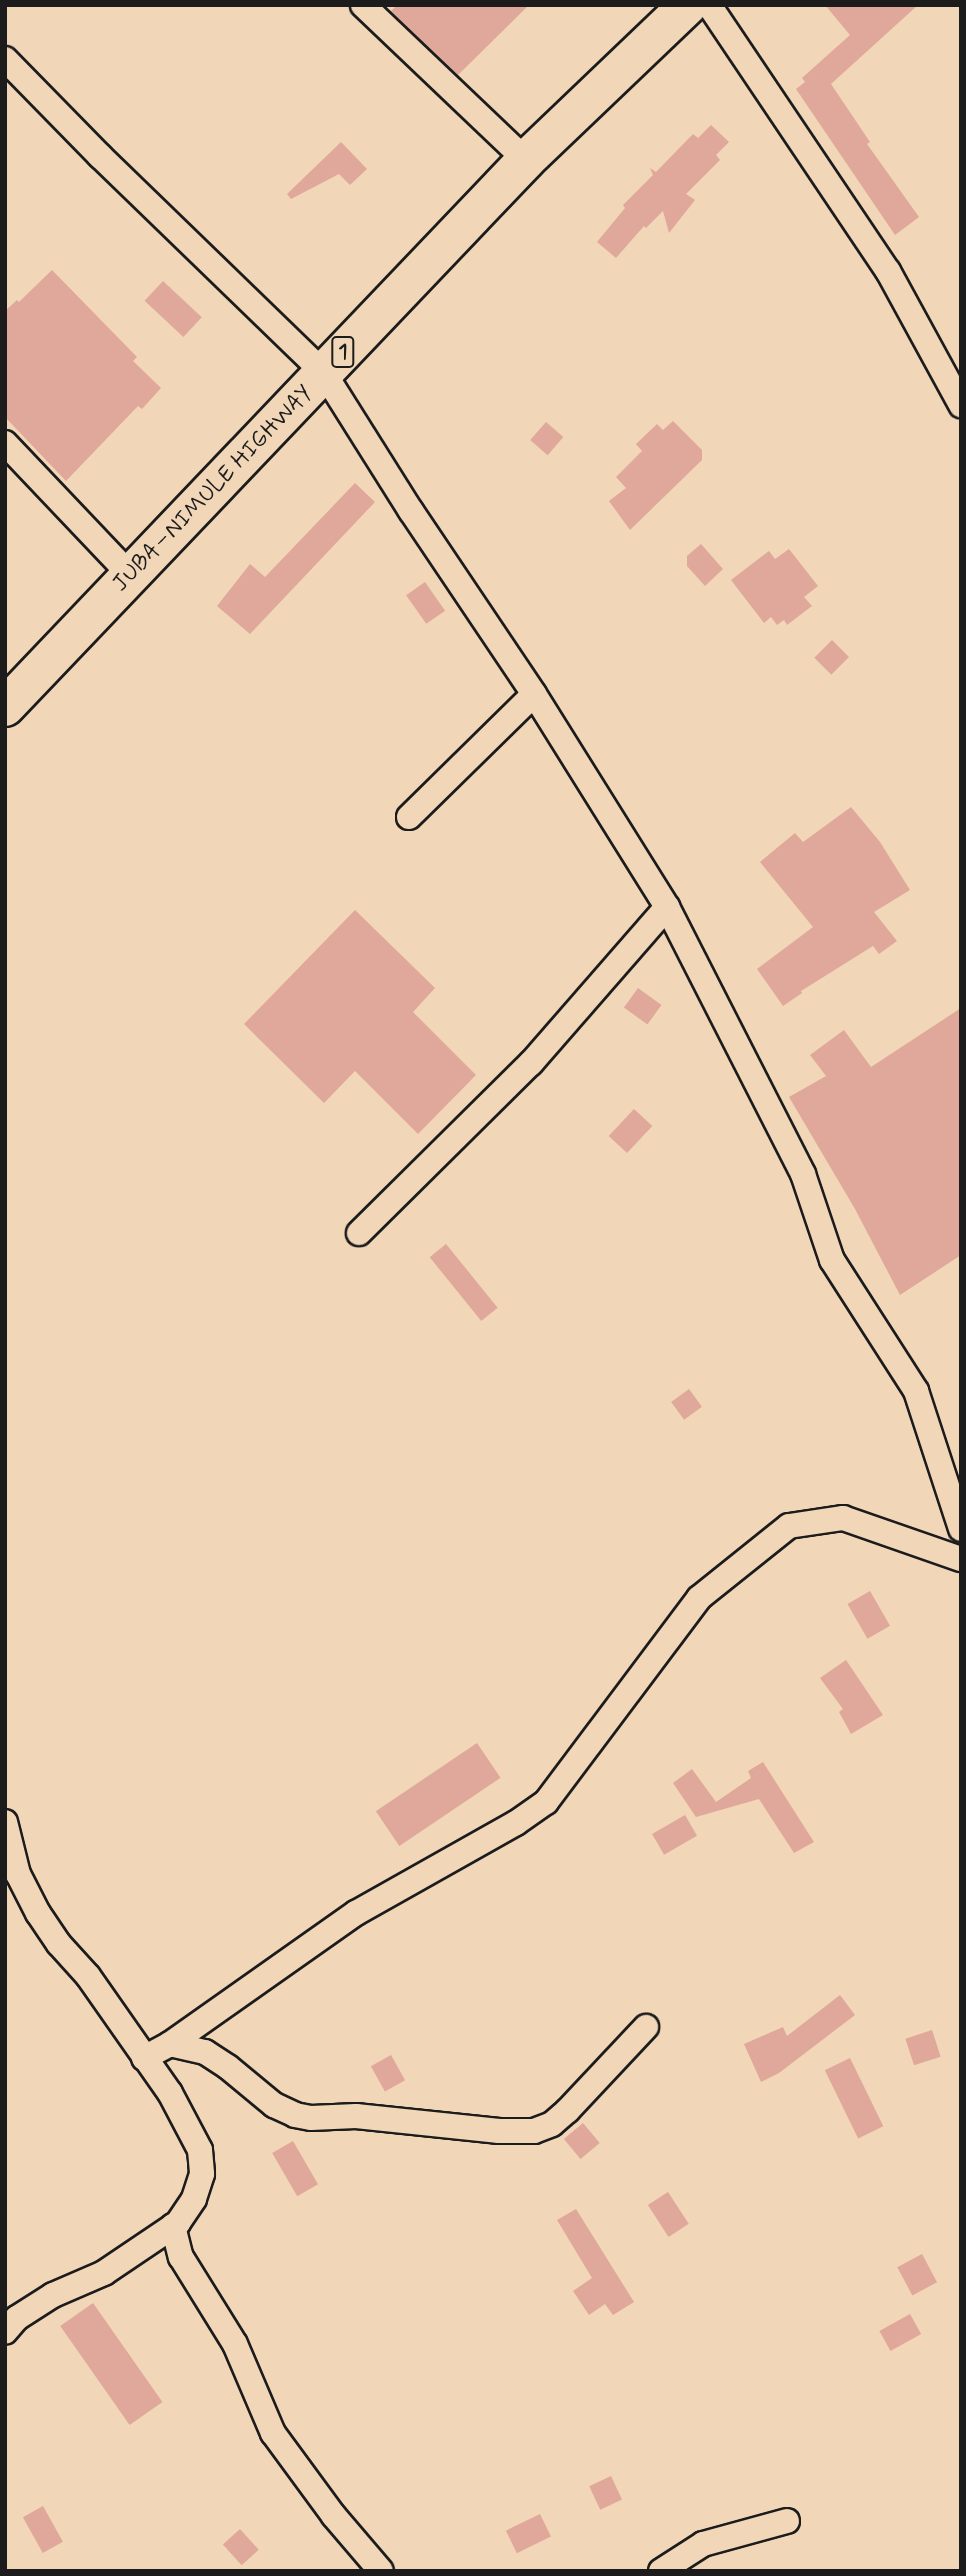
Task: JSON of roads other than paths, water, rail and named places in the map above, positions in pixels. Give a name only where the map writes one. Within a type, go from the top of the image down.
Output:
[{"type":"main road","name":"JUBA–NIMULE HIGHWAY","points":[[5,707],[526,160],[688,5]]},
{"type":"street","points":[[363,5],[526,160]]},
{"type":"street","points":[[709,5],[888,271],[961,405]]},
{"type":"street","points":[[5,58],[100,156],[324,373],[411,511],[534,694],[667,907],[803,1174],[832,1260],[916,1391],[961,1530]]},
{"type":"street","points":[[5,443],[131,576]]},
{"type":"street","points":[[409,817],[534,694]]},
{"type":"street","points":[[359,1233],[531,1063],[667,907]]},
{"type":"street","points":[[144,2058],[170,2044],[356,1913],[516,1824],[546,1802],[699,1598],[789,1526],[844,1518],[961,1559]]},
{"type":"street","points":[[5,1822],[18,1874],[38,1913],[59,1944],[88,1976],[170,2093],[190,2125],[200,2150],[202,2175],[194,2199],[173,2226],[104,2273],[52,2295],[17,2318],[5,2332]]},
{"type":"street","points":[[170,2044],[205,2052],[228,2067],[274,2105],[295,2115],[311,2118],[356,2116],[499,2131],[534,2131],[560,2117],[646,2027]]},
{"type":"street","points":[[173,2226],[181,2257],[235,2344],[274,2433],[334,2516],[381,2571]]},
{"type":"street","points":[[661,2571],[703,2544],[788,2521]]}]
